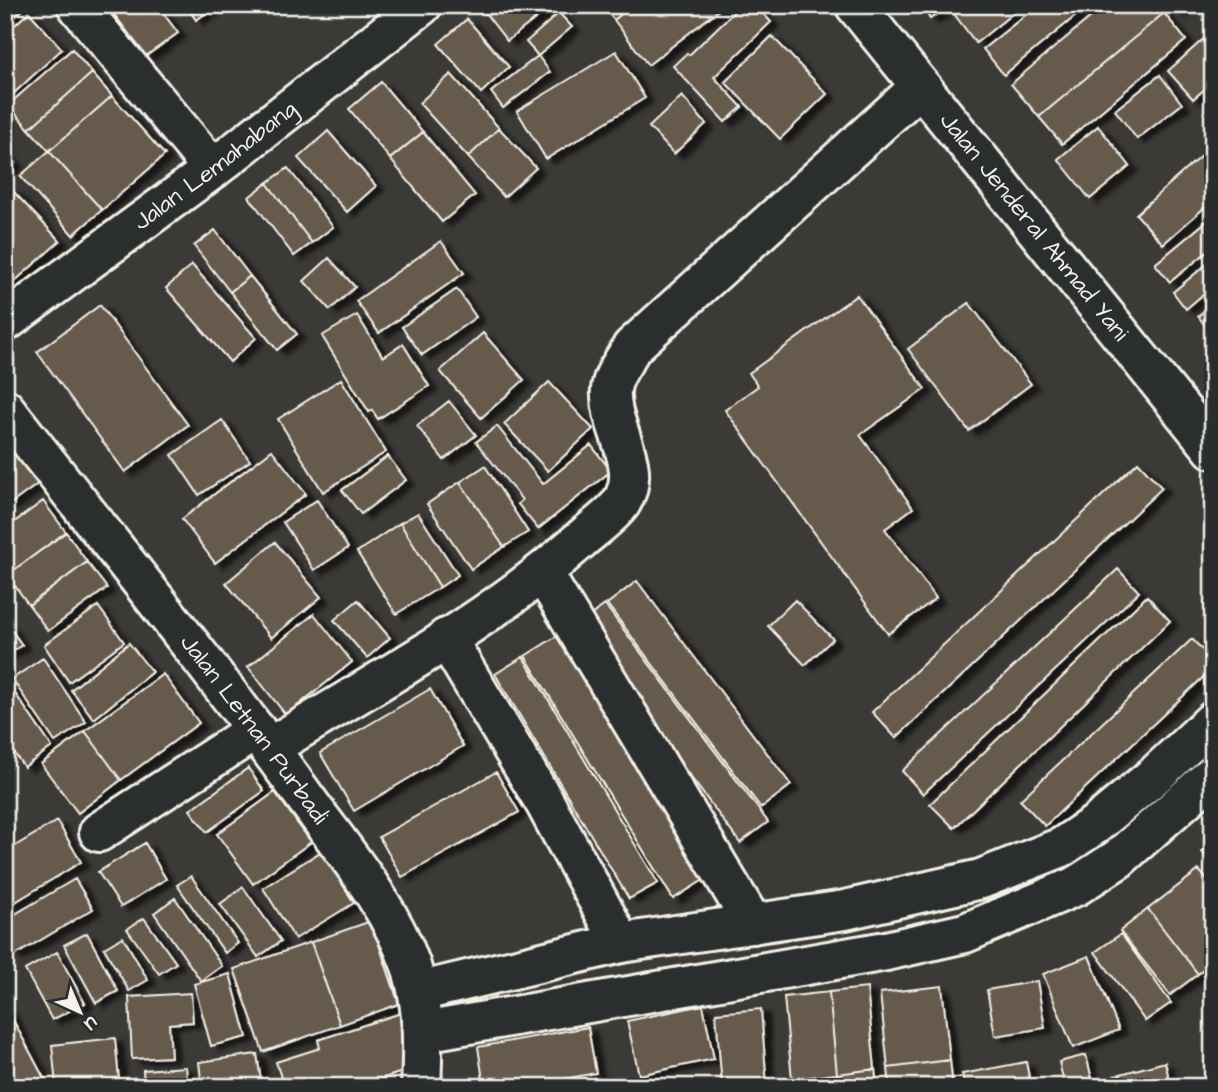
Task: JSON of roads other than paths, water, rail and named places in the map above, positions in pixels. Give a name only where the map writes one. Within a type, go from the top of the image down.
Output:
[{"type":"street","points":[[77,5],[214,169]]},
{"type":"street","name":"Jalan Lemahabang","points":[[5,322],[214,169],[422,5]]},
{"type":"street","name":"Jalan Jenderal Ahmad Yani","points":[[855,5],[919,88],[1005,190],[1213,449]]},
{"type":"street","points":[[99,832],[446,638],[543,573],[621,503],[628,486],[630,471],[614,413],[611,389],[632,347],[919,88]]},
{"type":"street","name":"Jalan Letnan Purbadi","points":[[5,409],[263,739],[384,908],[410,964],[418,992],[423,1032],[421,1087]]},
{"type":"street","points":[[543,573],[753,924]]},
{"type":"street","points":[[446,638],[545,803],[621,943]]},
{"type":"street","points":[[418,992],[621,943],[902,899],[981,879],[1025,864],[1062,847],[1096,824],[1155,775],[1213,721]]},
{"type":"street","points":[[423,1032],[886,951],[964,933],[1076,886],[1118,859],[1213,775]]}]
